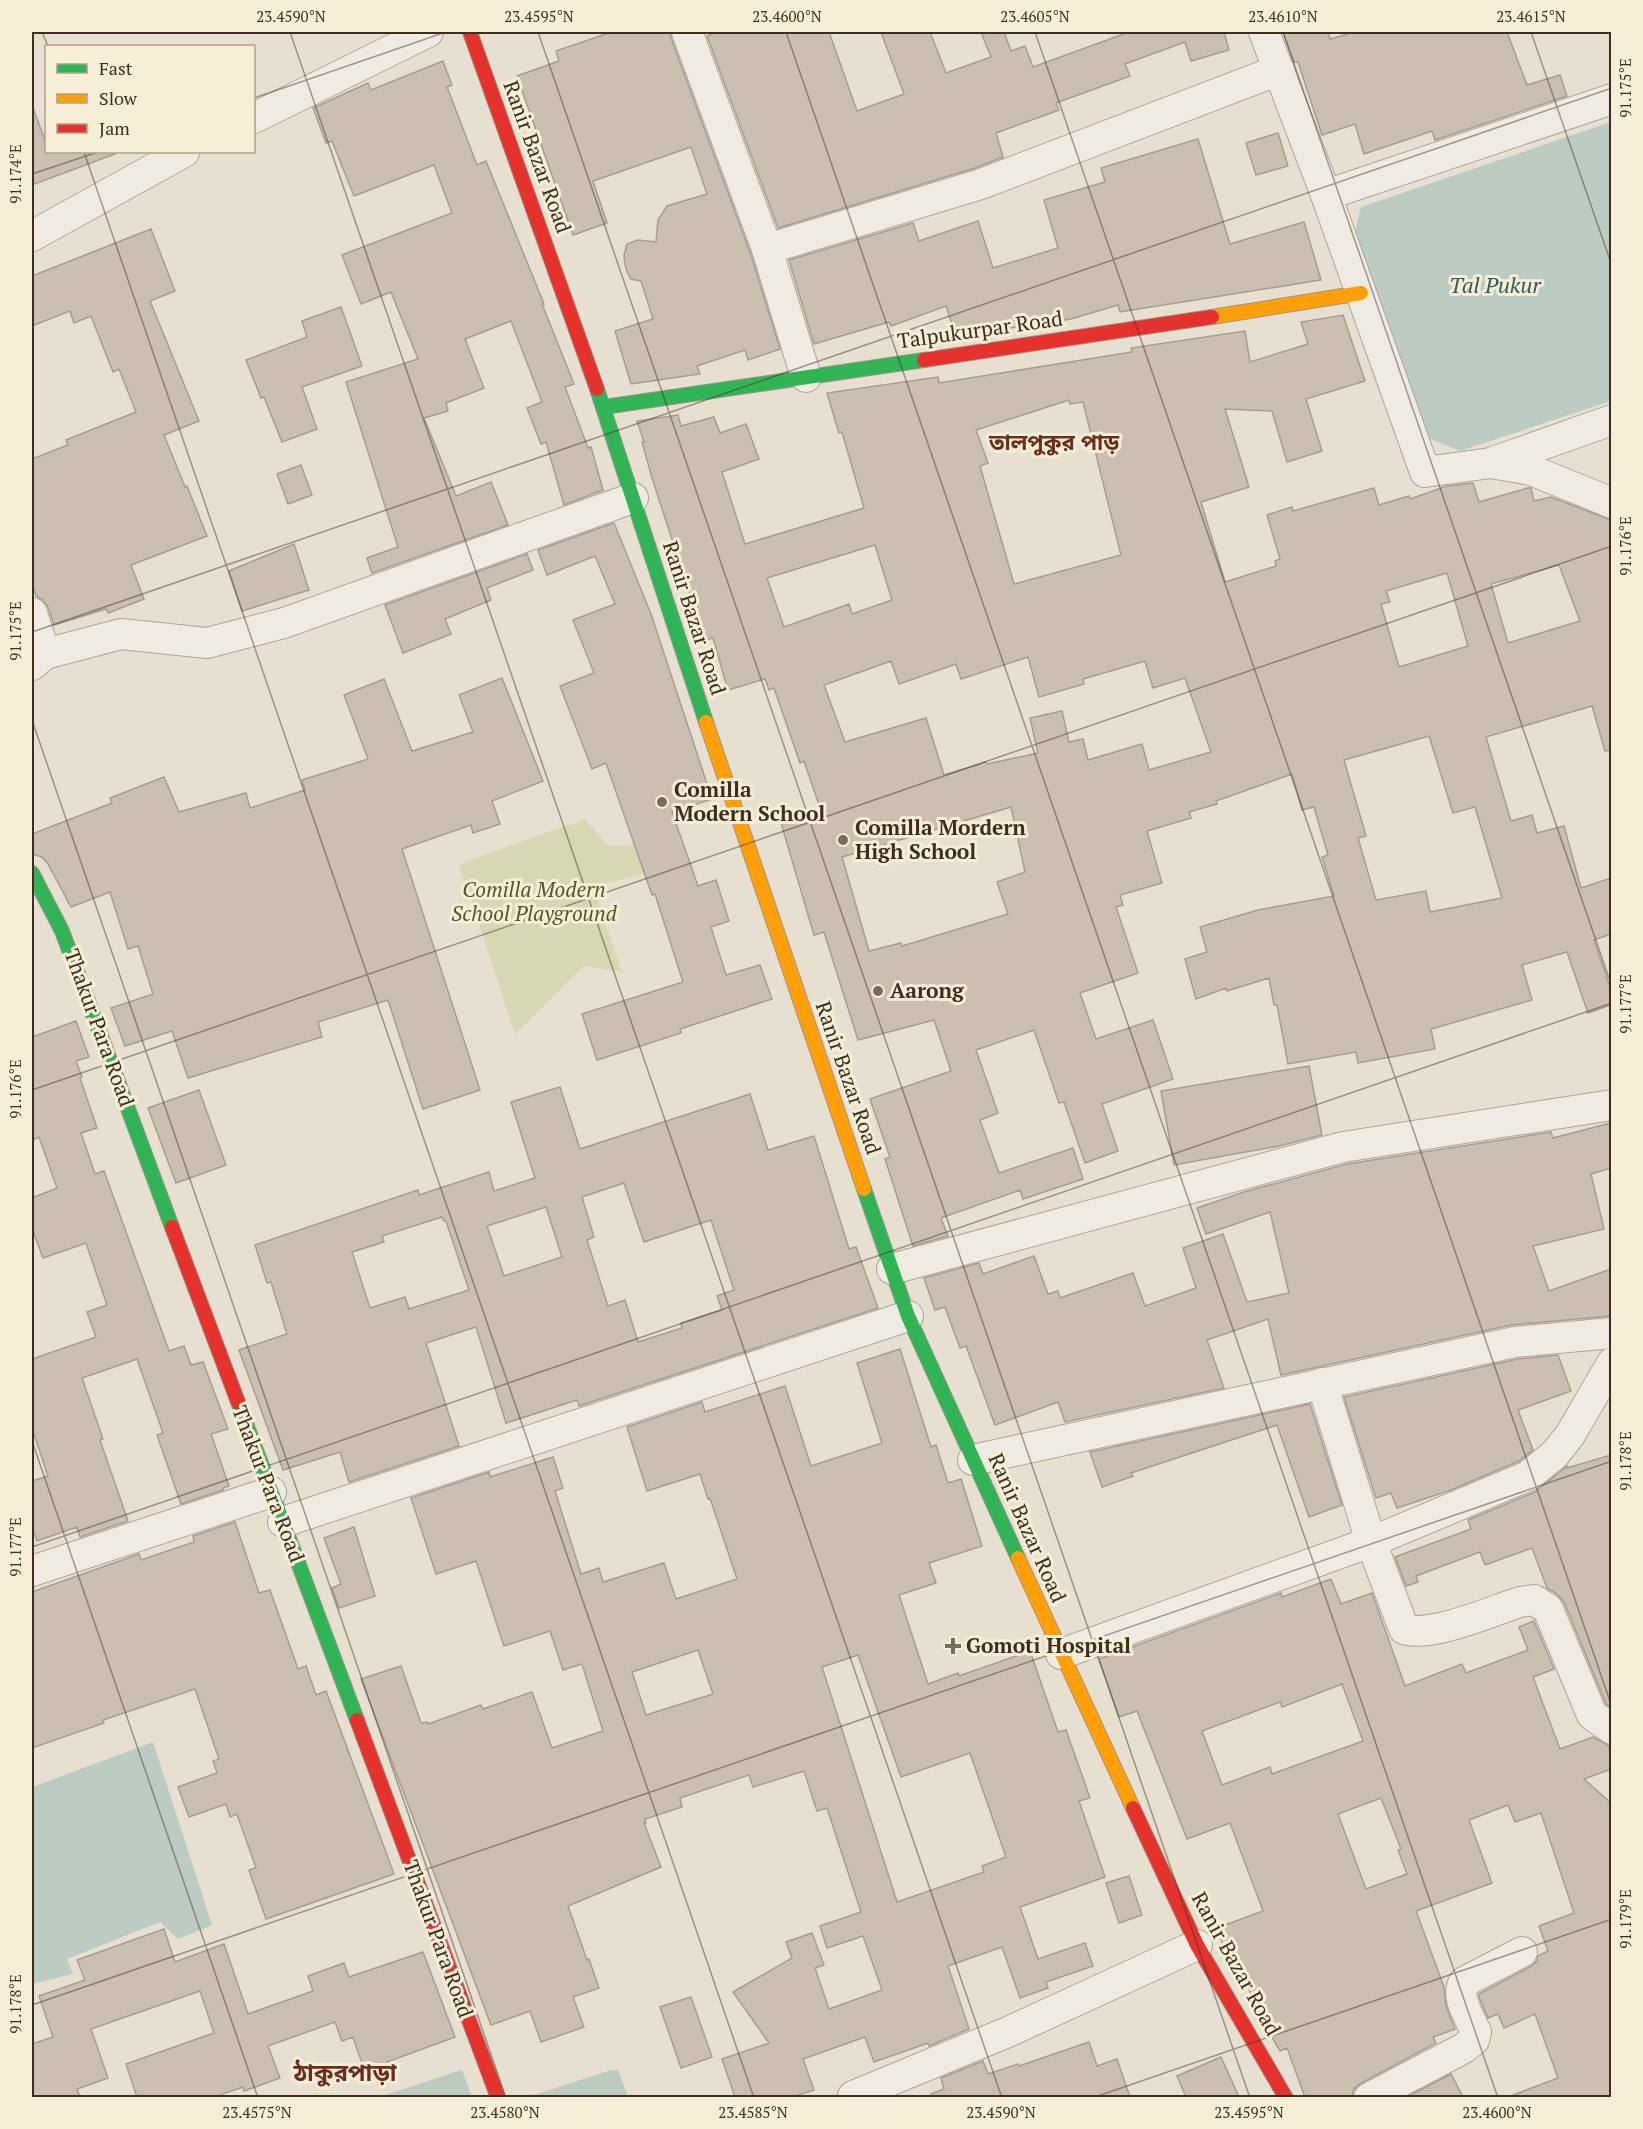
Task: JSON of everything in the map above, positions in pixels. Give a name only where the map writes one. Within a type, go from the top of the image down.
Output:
[{"type":"main road","name":"Ranir Bazar Road","points":[[470,32],[604,407],[777,936],[908,1316],[1061,1654],[1197,1945],[1286,2097]]},
{"type":"main road","name":"Talpukurpar Road","points":[[604,407],[1182,322],[1361,293]]},
{"type":"main road","name":"Thakur Para Road","points":[[32,873],[62,931],[498,2097]]},
{"type":"street","points":[[255,118],[428,32]]},
{"type":"street","points":[[687,32],[767,249],[806,377]]},
{"type":"street","points":[[1264,32],[1326,195],[1425,472],[1491,463],[1611,420]]},
{"type":"street","points":[[767,249],[981,184],[1279,70]]},
{"type":"street","points":[[1326,195],[1611,99]]},
{"type":"street","points":[[32,236],[182,153]]},
{"type":"street","points":[[1491,463],[1531,470],[1611,503]]},
{"type":"street","points":[[32,613],[38,659],[121,634],[207,643],[284,623],[633,498]]},
{"type":"street","points":[[892,1269],[1343,1147],[1611,1105]]},
{"type":"street","points":[[283,1522],[908,1316]]},
{"type":"street","points":[[973,1460],[1515,1342],[1611,1333]]},
{"type":"street","points":[[1061,1654],[1371,1542],[1528,1476],[1555,1454],[1570,1435],[1611,1363]]},
{"type":"street","points":[[1322,1383],[1371,1542],[1404,1629],[1414,1632],[1434,1630],[1520,1602],[1534,1600],[1548,1609],[1592,1715],[1611,1729]]},
{"type":"street","points":[[32,1571],[271,1492]]},
{"type":"street","points":[[853,2096],[1008,2032],[1197,1945]]},
{"type":"street","points":[[1369,2097],[1464,2048],[1474,2040],[1476,2032],[1460,1989],[1464,1982],[1522,1952]]},
{"type":"green space","name":"Comilla Modern School Playground","points":[[585,819],[608,846],[639,845],[645,873],[593,887],[622,972],[584,966],[515,1034],[459,864]]},
{"type":"water","name":"Tal Pukur","points":[[1611,122],[1611,401],[1460,451],[1423,436],[1355,232],[1361,207]]},
{"type":"water","points":[[153,1742],[212,1925],[178,1939],[160,1922],[67,1959],[73,1974],[33,1984],[32,1787]]},
{"type":"water","points":[[462,2070],[472,2097],[379,2097],[455,2072]]},
{"type":"water","points":[[611,2070],[618,2070],[628,2097],[533,2097],[534,2095]]},
{"type":"building","points":[[612,32],[670,32],[751,255],[780,349],[748,360],[745,350],[697,366],[700,374],[631,384],[615,331],[653,319],[641,281],[631,279],[625,265],[624,255],[627,244],[638,240],[656,242],[658,220],[667,206],[707,194],[691,147],[593,181],[607,223],[573,235],[517,76],[559,61],[556,51]]},
{"type":"building","points":[[718,32],[829,32],[857,111],[904,94],[881,32],[930,32],[946,73],[991,57],[981,32],[1004,32],[1011,51],[1025,46],[1033,67],[1129,32],[1224,32],[1229,50],[1191,61],[1185,42],[1125,64],[1130,76],[1056,103],[1059,110],[996,133],[1003,157],[975,168],[778,228],[707,36]]},
{"type":"building","points":[[1283,32],[1328,32],[1330,39],[1355,32],[1507,32],[1527,85],[1560,75],[1567,96],[1435,140],[1432,131],[1364,154],[1355,124],[1322,135],[1298,62],[1294,62]]},
{"type":"building","points":[[443,61],[452,85],[447,87],[477,165],[486,161],[574,384],[565,387],[588,448],[591,447],[603,490],[564,505],[546,442],[541,444],[527,408],[542,402],[511,321],[465,339],[484,388],[446,403],[448,411],[424,418],[456,496],[491,482],[508,525],[372,573],[367,558],[398,547],[346,382],[418,359],[391,292],[361,304],[342,255],[452,213],[434,165],[354,196],[332,141],[326,143],[313,108],[368,83],[371,90]]},
{"type":"building","points":[[32,109],[45,140],[45,153],[115,154],[32,185]]},
{"type":"building","points":[[1278,133],[1288,166],[1256,175],[1246,143]]},
{"type":"building","points":[[1198,139],[1230,244],[1304,222],[1321,280],[1120,312],[1118,305],[1071,319],[956,336],[946,306],[891,326],[889,322],[814,344],[789,260],[913,223],[919,241],[978,221],[993,268],[1058,248],[1044,200],[1105,182],[1101,168]]},
{"type":"building","points":[[151,229],[175,291],[150,301],[199,421],[164,435],[207,536],[131,565],[144,599],[108,613],[106,609],[54,625],[48,607],[36,596],[32,583],[32,459],[68,445],[66,440],[136,412],[119,369],[113,372],[91,316],[74,323],[70,311],[32,326],[32,276]]},
{"type":"building","points":[[341,307],[362,366],[302,387],[317,429],[282,442],[246,360],[307,337],[302,321]]},
{"type":"building","points":[[1343,315],[1365,381],[1306,399],[1322,451],[1287,462],[1272,411],[1225,409],[1249,487],[1201,502],[1225,582],[1276,566],[1275,561],[1280,559],[1267,515],[1292,507],[1293,511],[1374,488],[1379,505],[1409,496],[1410,499],[1447,486],[1473,483],[1479,502],[1531,488],[1534,501],[1551,497],[1611,520],[1611,750],[1605,751],[1592,706],[1486,737],[1511,821],[1532,815],[1537,833],[1564,826],[1581,888],[1611,878],[1611,934],[1594,940],[1611,990],[1611,1005],[1588,1013],[1567,952],[1522,965],[1532,1000],[1431,1029],[1435,1049],[1358,1063],[1356,1052],[1288,1064],[1277,1005],[1274,1005],[1269,978],[1227,991],[1226,988],[1196,999],[1185,959],[1207,952],[1200,927],[1258,910],[1334,896],[1322,857],[1328,855],[1314,807],[1302,810],[1292,774],[1216,801],[1217,804],[1189,812],[1191,818],[1147,831],[1162,883],[1120,895],[1123,905],[1116,907],[1138,973],[1080,993],[1096,1039],[1153,1020],[1173,1079],[1102,1104],[1118,1151],[1085,1163],[1064,1102],[1059,1103],[1034,1030],[976,1050],[998,1113],[980,1120],[999,1173],[1073,1148],[1083,1179],[1023,1199],[1020,1190],[941,1218],[948,1236],[913,1246],[885,1159],[890,1157],[870,1099],[951,1071],[934,1020],[858,1040],[824,932],[814,935],[781,823],[821,811],[804,761],[800,763],[774,688],[769,690],[765,679],[728,690],[713,638],[705,640],[652,478],[637,421],[678,415],[681,426],[714,417],[720,433],[746,424],[759,459],[722,472],[745,544],[864,508],[842,432],[839,433],[827,393],[938,377],[939,383],[1132,352],[1131,348],[1245,331],[1250,362],[1308,344],[1301,322]],"holes":[[[1069,400],[1070,404],[1083,402],[1121,555],[1014,584],[980,466],[988,463],[976,430]],[[875,545],[892,600],[852,614],[849,604],[784,627],[767,578]],[[1559,565],[1580,621],[1508,643],[1491,584]],[[1447,573],[1468,646],[1399,667],[1381,604],[1390,602],[1386,591]],[[1028,657],[1039,697],[1084,684],[1083,679],[1145,661],[1153,688],[1185,678],[1211,752],[1149,770],[1142,744],[1088,760],[1083,739],[1069,742],[1062,711],[1030,718],[1038,753],[987,764],[986,762],[944,775],[926,718],[845,742],[824,685],[891,661],[899,684],[956,664],[961,679]],[[1429,736],[1453,813],[1475,807],[1502,898],[1430,912],[1426,891],[1376,900],[1358,838],[1366,836],[1344,760]],[[1011,807],[1025,872],[997,882],[1008,914],[902,946],[901,943],[869,951],[842,857]]]},
{"type":"building","points":[[301,465],[312,495],[288,504],[277,474]]},
{"type":"building","points":[[614,523],[651,614],[712,799],[672,812],[698,886],[716,880],[729,921],[711,927],[726,975],[760,965],[772,999],[680,1029],[681,1033],[597,1060],[582,1014],[683,982],[655,894],[652,895],[606,763],[592,769],[560,686],[594,673],[573,620],[615,604],[595,556],[547,575],[538,550]]},
{"type":"building","points":[[294,544],[309,590],[242,611],[229,571]]},
{"type":"building","points":[[527,554],[533,570],[487,588],[491,600],[445,619],[451,634],[403,653],[385,605]]},
{"type":"building","points":[[502,678],[543,781],[492,801],[500,824],[473,833],[471,825],[402,849],[480,1090],[423,1109],[388,1000],[318,1022],[322,1037],[188,1078],[172,1031],[125,1046],[111,1008],[153,994],[138,946],[128,949],[110,892],[71,907],[48,864],[42,857],[32,854],[32,834],[112,803],[110,798],[164,777],[179,812],[246,793],[250,808],[305,790],[302,780],[368,759],[344,695],[384,679],[412,751],[473,732],[459,695]]},
{"type":"building","points":[[76,1021],[89,1057],[76,1061],[97,1128],[81,1133],[95,1174],[104,1171],[169,1351],[184,1346],[191,1365],[203,1362],[228,1429],[211,1434],[229,1486],[181,1504],[157,1435],[163,1433],[137,1359],[82,1378],[103,1439],[100,1440],[128,1521],[80,1537],[77,1527],[37,1541],[32,1526],[32,1481],[48,1476],[32,1428],[32,1359],[96,1337],[87,1312],[107,1305],[86,1243],[43,1258],[32,1228],[32,1198],[57,1188],[39,1137],[32,1140],[32,1037]]},
{"type":"building","points":[[1309,1066],[1322,1135],[1279,1146],[1174,1165],[1161,1091]]},
{"type":"building","points":[[560,1087],[580,1149],[750,1094],[768,1150],[814,1136],[849,1249],[856,1247],[878,1308],[579,1406],[577,1400],[506,1423],[476,1327],[426,1343],[459,1446],[349,1482],[340,1452],[283,1470],[239,1350],[287,1334],[271,1282],[267,1283],[255,1245],[418,1190],[419,1195],[489,1172],[494,1191],[535,1178],[511,1102]],"holes":[[[624,1183],[644,1242],[711,1220],[734,1290],[717,1296],[722,1310],[681,1323],[682,1328],[638,1342],[625,1300],[608,1306],[587,1240],[594,1237],[582,1197]],[[546,1207],[562,1257],[504,1276],[487,1226]],[[442,1217],[446,1221],[469,1290],[409,1309],[405,1297],[370,1308],[352,1252],[384,1242],[382,1236]]]},
{"type":"building","points":[[199,1090],[226,1165],[176,1183],[148,1108]]},
{"type":"building","points":[[1611,1123],[1611,1168],[1591,1174],[1604,1229],[1533,1246],[1549,1291],[1611,1269],[1611,1316],[1511,1325],[1281,1375],[1268,1319],[1207,1340],[1224,1388],[1065,1422],[1058,1402],[995,1425],[966,1346],[960,1348],[945,1307],[935,1310],[924,1278],[979,1263],[983,1274],[1034,1256],[1048,1294],[1058,1291],[1060,1298],[1133,1273],[1145,1306],[1196,1288],[1183,1248],[1223,1234],[1247,1302],[1289,1293],[1270,1212],[1206,1234],[1197,1208],[1244,1192],[1347,1164],[1551,1132],[1553,1138]]},
{"type":"building","points":[[900,1349],[931,1447],[936,1445],[948,1483],[961,1479],[982,1546],[929,1563],[936,1583],[899,1595],[928,1684],[958,1673],[959,1676],[1030,1651],[1058,1732],[1066,1730],[1090,1798],[1079,1801],[1105,1877],[1020,1907],[1038,1959],[1085,1943],[1093,1966],[1046,1982],[1048,1988],[1020,1998],[1002,1947],[948,1966],[969,2029],[929,2046],[928,2043],[874,2062],[865,2037],[803,2059],[814,2090],[792,2097],[735,2097],[722,2059],[769,2043],[733,1992],[792,1958],[786,1942],[812,1933],[824,1965],[815,1968],[829,2009],[882,1990],[863,1936],[827,1948],[820,1926],[861,1912],[827,1808],[817,1811],[804,1771],[753,1787],[749,1775],[680,1798],[682,1807],[645,1819],[646,1823],[644,1823],[661,1867],[568,1906],[599,1988],[573,1997],[584,2027],[541,2042],[530,2011],[491,2025],[361,1679],[401,1666],[421,1723],[427,1722],[428,1724],[481,1705],[483,1709],[532,1692],[552,1748],[603,1731],[582,1664],[563,1670],[550,1631],[504,1646],[476,1561],[436,1574],[411,1498],[489,1472],[490,1477],[553,1457],[563,1488],[555,1491],[581,1574],[599,1568],[603,1582],[664,1563],[676,1599],[737,1579],[700,1474],[647,1491],[627,1427],[702,1402],[705,1412],[785,1386],[811,1466],[882,1443],[857,1363]],"holes":[[[698,1650],[713,1694],[646,1715],[632,1672]],[[858,1655],[901,1777],[970,1753],[1006,1857],[982,1866],[984,1872],[897,1902],[822,1667]]]},
{"type":"building","points":[[1558,1355],[1571,1391],[1518,1410],[1533,1450],[1519,1461],[1451,1490],[1397,1508],[1391,1493],[1376,1498],[1344,1397],[1518,1359]]},
{"type":"building","points":[[1310,1404],[1342,1505],[1309,1517],[1277,1425],[1131,1473],[1133,1476],[1102,1487],[1090,1452]]},
{"type":"building","points":[[1611,1455],[1611,1708],[1606,1704],[1564,1602],[1547,1588],[1532,1548],[1485,1565],[1480,1552],[1416,1576],[1418,1582],[1406,1586],[1395,1557],[1471,1529],[1468,1520],[1535,1492],[1567,1466],[1567,1468]]},
{"type":"building","points":[[235,1522],[259,1593],[270,1590],[298,1669],[306,1666],[316,1695],[326,1691],[394,1874],[266,1919],[249,1870],[256,1868],[237,1814],[230,1817],[226,1804],[189,1817],[178,1787],[217,1773],[213,1761],[219,1759],[195,1689],[103,1720],[104,1723],[32,1748],[32,1592],[139,1554],[141,1560],[194,1542],[193,1536]]},
{"type":"building","points":[[354,1527],[375,1596],[339,1608],[332,1588],[341,1584],[324,1538]]},
{"type":"building","points":[[1331,1579],[1341,1604],[1372,1593],[1405,1686],[1462,1664],[1466,1673],[1528,1650],[1519,1627],[1534,1621],[1554,1669],[1533,1677],[1560,1749],[1593,1737],[1608,1745],[1611,1754],[1611,1769],[1584,1779],[1611,1803],[1611,2097],[1513,2097],[1513,2095],[1558,2078],[1535,2014],[1504,2028],[1498,2014],[1488,2018],[1479,1994],[1530,1967],[1536,1962],[1538,1956],[1548,1951],[1539,1926],[1574,1913],[1541,1813],[1515,1822],[1508,1805],[1469,1820],[1492,1883],[1416,1911],[1444,1987],[1446,2006],[1455,2029],[1433,2037],[1436,2043],[1361,2083],[1354,2089],[1352,2097],[1305,2097],[1287,2048],[1280,2051],[1258,2013],[1246,1981],[1241,1983],[1231,1966],[1217,1928],[1263,1911],[1230,1823],[1187,1839],[1137,1711],[1119,1717],[1099,1659],[1281,1593],[1282,1597]],"holes":[[[1342,1684],[1363,1741],[1272,1774],[1270,1767],[1222,1785],[1202,1731],[1280,1702],[1282,1707]],[[1381,1798],[1401,1849],[1398,1850],[1407,1874],[1366,1889],[1338,1814]]]},
{"type":"building","points":[[1129,1876],[1142,1915],[1119,1923],[1106,1883]]},
{"type":"building","points":[[164,1929],[175,1962],[224,1944],[248,2014],[313,1991],[308,1976],[344,1963],[349,1977],[423,1952],[455,2037],[387,2062],[390,2069],[367,2078],[353,2037],[342,2041],[335,2022],[268,2046],[280,2078],[244,2091],[243,2087],[214,2097],[137,2097],[126,2064],[214,2033],[200,1991],[91,2029],[108,2078],[77,2089],[80,2097],[32,2097],[32,2044],[53,2037],[39,1996],[85,1980],[77,1960]]},
{"type":"building","points":[[691,1997],[712,2057],[681,2068],[660,2007]]},
{"type":"building","points":[[1089,2042],[1097,2066],[1117,2059],[1130,2097],[932,2097],[931,2094],[944,2089],[941,2078],[983,2061],[988,2074]]},
{"type":"building","points":[[1221,2057],[1239,2097],[1186,2097],[1177,2076]]},
{"type":"building","points":[[1451,2074],[1463,2097],[1407,2097]]},
{"type":"traffic: fast","points":[[604,407],[924,360]]},
{"type":"traffic: fast","points":[[597,389],[706,722]]},
{"type":"traffic: fast","points":[[32,873],[62,931],[172,1227]]},
{"type":"traffic: fast","points":[[864,1189],[908,1316],[1018,1558]]},
{"type":"traffic: fast","points":[[238,1402],[357,1720]]},
{"type":"traffic: slow","points":[[1212,317],[1361,293]]},
{"type":"traffic: slow","points":[[706,722],[864,1189]]},
{"type":"traffic: slow","points":[[1018,1558],[1133,1808]]},
{"type":"traffic: jam","points":[[470,32],[597,389]]},
{"type":"traffic: jam","points":[[924,360],[1212,317]]},
{"type":"traffic: jam","points":[[172,1227],[238,1402]]},
{"type":"traffic: jam","points":[[357,1720],[498,2098]]},
{"type":"traffic: jam","points":[[1133,1808],[1197,1945],[1286,2098]]},
{"type":"place","name":"Comilla Modern School","points":[[662,802]]},
{"type":"place","name":"Comilla Mordern High School","points":[[843,840]]},
{"type":"place","name":"Aarong","points":[[878,991]]},
{"type":"place","name":"Gomoti Hospital","points":[[953,1646]]},
{"type":"district","name":"তালপুকুর পাড়","points":[[1054,442]]},
{"type":"district","name":"ঠাকুরপাড়া","points":[[345,2073]]}]
